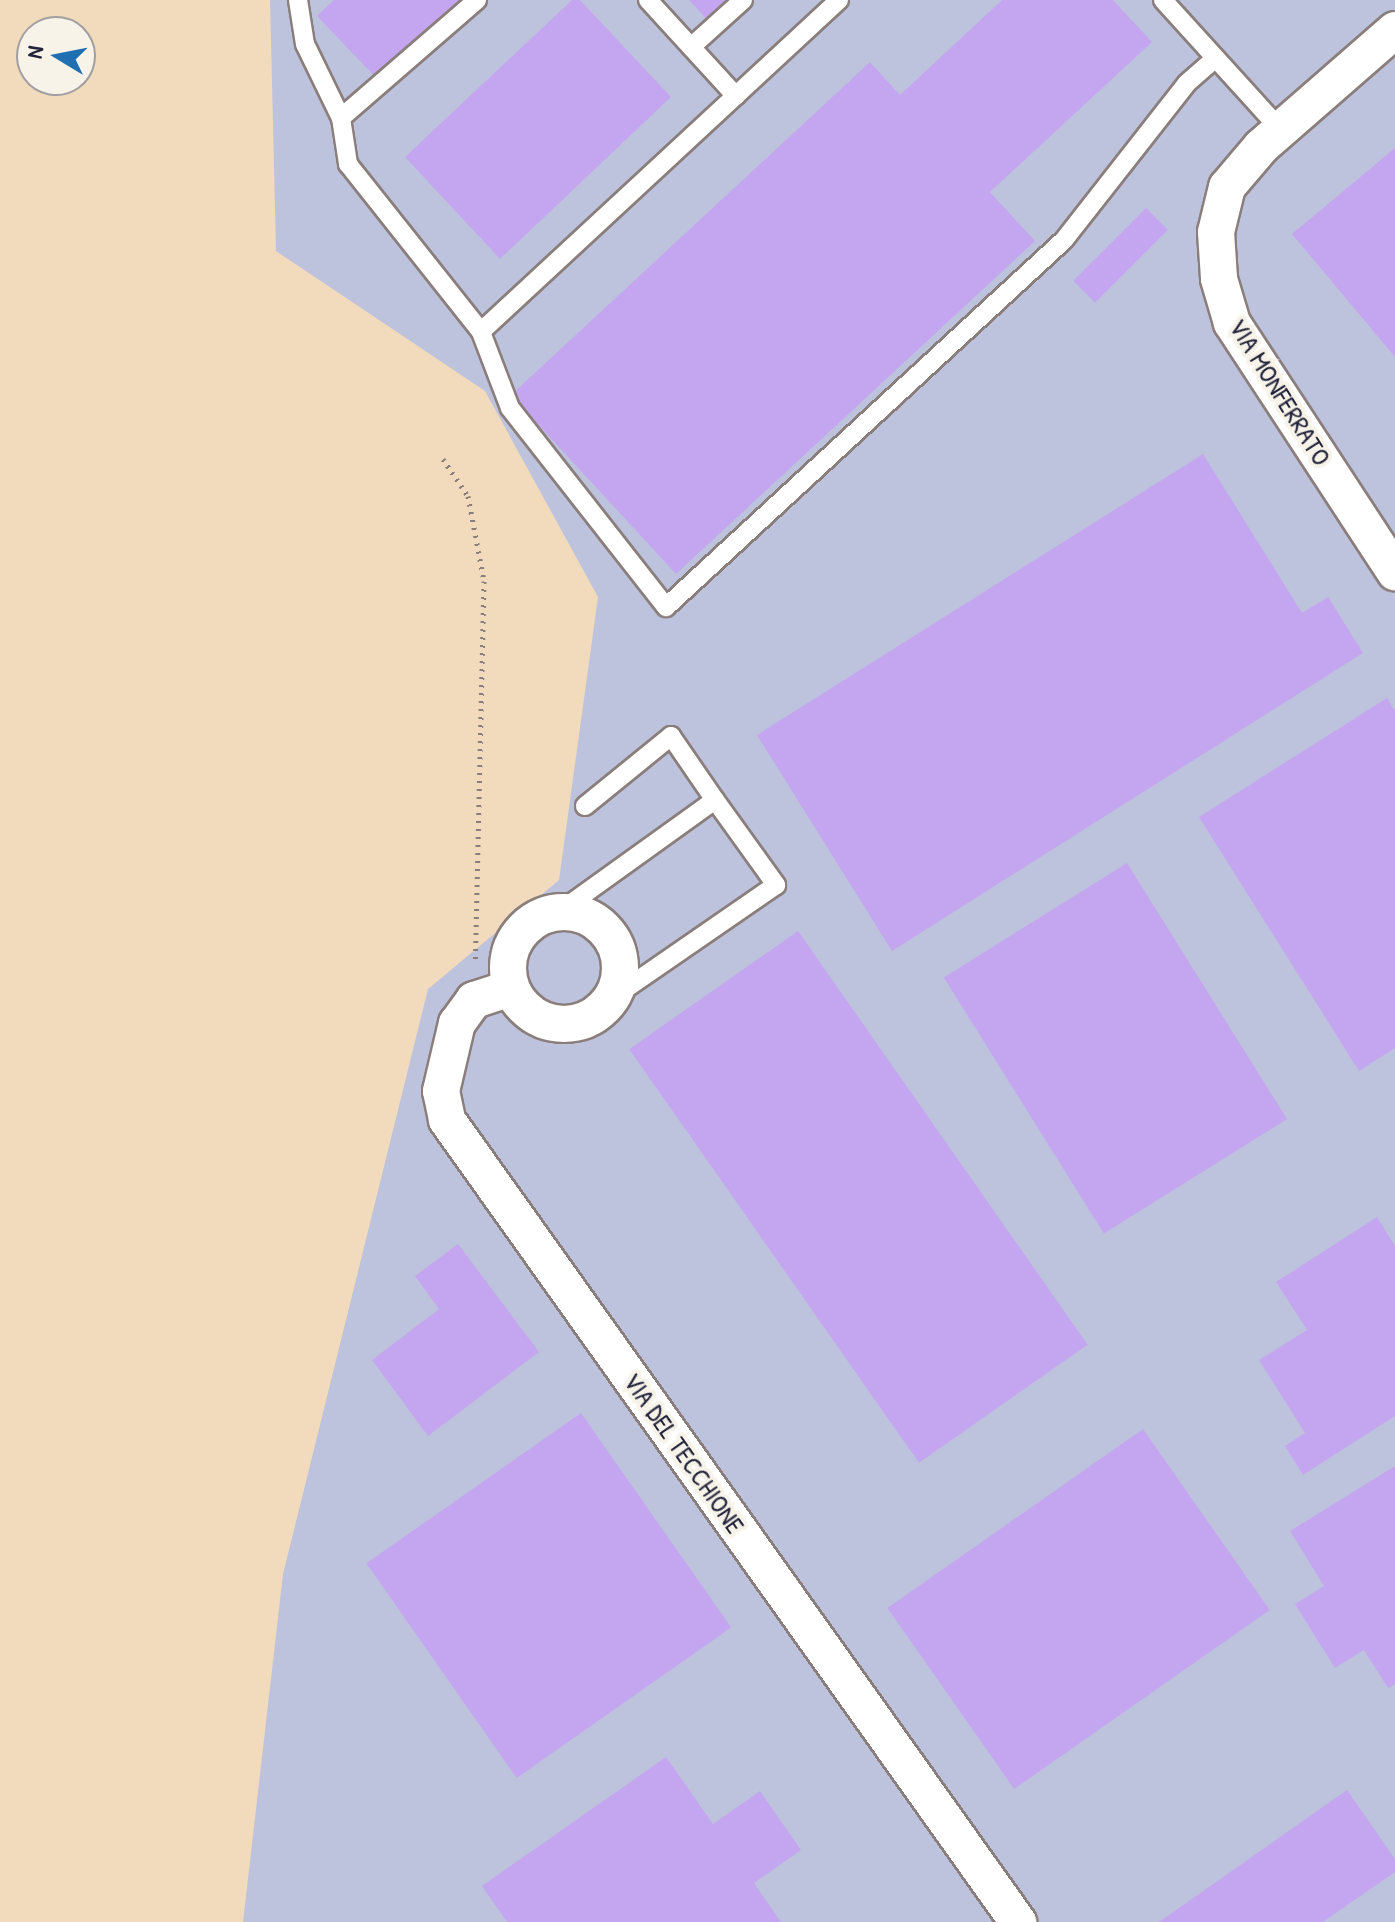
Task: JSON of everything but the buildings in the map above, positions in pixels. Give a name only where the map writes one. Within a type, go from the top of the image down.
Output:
[{"type":"street","name":"VIA MONFERRATO","points":[[1395,30],[1281,130],[1227,187],[1216,232],[1219,279],[1232,323],[1395,572]]},
{"type":"street","points":[[559,912],[579,914],[598,923],[612,939],[619,958],[619,979],[611,999],[597,1013],[579,1023],[558,1024],[538,1019],[522,1006],[511,988],[508,968],[511,948],[522,930],[539,918],[559,912]]},
{"type":"street","points":[[474,1000],[511,988]]},
{"type":"street","name":"VIA DEL TECCHIONE","points":[[474,1000],[457,1023],[447,1060],[441,1091],[447,1120],[1018,1922]]},
{"type":"lane","points":[[298,0],[305,44],[341,118],[348,164],[481,332],[510,408],[666,607],[1064,240],[1187,83],[1216,58]]},
{"type":"lane","points":[[341,118],[477,0]]},
{"type":"lane","points":[[648,0],[736,96]]},
{"type":"lane","points":[[691,47],[743,0]]},
{"type":"lane","points":[[481,332],[839,0]]},
{"type":"lane","points":[[1163,0],[1281,130]]},
{"type":"lane","points":[[585,806],[671,736],[776,885],[611,999]]},
{"type":"lane","points":[[559,912],[715,800]]},
{"type":"path","points":[[443,459],[468,496],[484,581],[474,1000]]},
{"type":"shaded area","points":[[270,0],[1395,0],[1395,1922],[243,1922],[283,1574],[428,989],[559,880],[598,597],[485,391],[276,251]]}]
